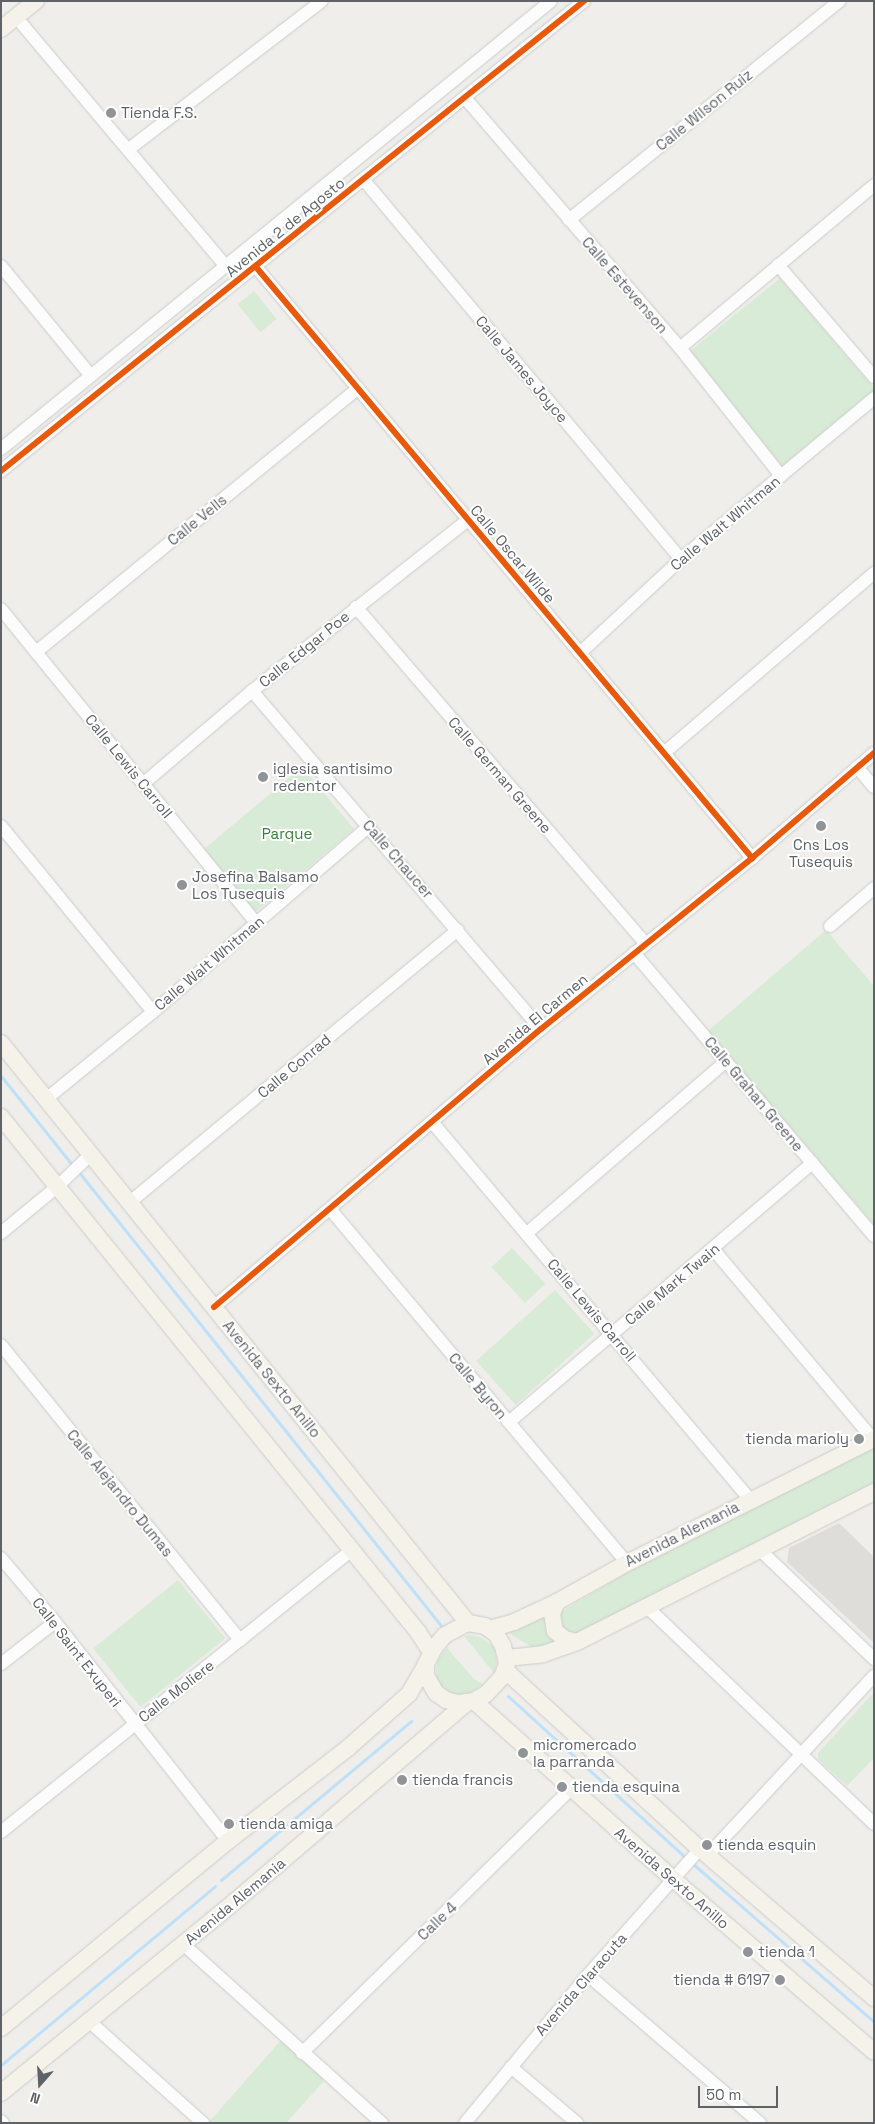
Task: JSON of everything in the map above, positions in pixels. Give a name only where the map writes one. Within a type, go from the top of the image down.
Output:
[{"type":"main road","points":[[1,29],[36,1]]},
{"type":"main road","name":"Avenida Sexto Anillo","points":[[1,1042],[46,1099],[87,1158],[130,1202],[468,1623]]},
{"type":"main road","points":[[1,1117],[62,1182],[351,1551],[418,1632],[429,1658],[426,1676],[436,1693],[446,1700],[469,1702],[490,1691],[506,1664],[577,1642],[874,1492]]},
{"type":"main road","name":"Avenida Alemania","points":[[490,1629],[514,1622],[557,1602],[750,1499],[873,1439]]},
{"type":"main road","points":[[557,1602],[552,1613],[552,1626],[559,1636],[577,1642]]},
{"type":"main road","points":[[1,2028],[228,1842],[349,1747],[409,1694],[429,1658],[445,1635],[468,1623],[490,1629],[500,1640],[506,1664],[704,1852],[874,1998]]},
{"type":"main road","name":"Avenida Sexto Anillo","points":[[469,1702],[572,1788],[672,1879],[874,2052]]},
{"type":"main road","name":"Avenida Alemania","points":[[1,2093],[90,2022],[469,1702]]},
{"type":"street","points":[[129,149],[322,1]]},
{"type":"street","name":"Avenida 2 de Agosto","points":[[1,449],[551,1]]},
{"type":"street","name":"Avenida 2 de Agosto","points":[[1,471],[584,1]]},
{"type":"street","name":"Calle Wilson Ruiz","points":[[569,220],[839,1]]},
{"type":"street","points":[[16,17],[226,266]]},
{"type":"street","name":"Calle Estevenson","points":[[465,98],[680,348],[781,476]]},
{"type":"street","name":"Calle James Joyce","points":[[363,179],[681,559]]},
{"type":"street","points":[[680,348],[874,185]]},
{"type":"street","points":[[298,208],[310,220]]},
{"type":"street","points":[[778,265],[874,377]]},
{"type":"street","points":[[1,266],[91,376]]},
{"type":"street","name":"Calle Oscar Wilde","points":[[256,266],[752,858]]},
{"type":"street","name":"Calle Vells","points":[[36,652],[358,388]]},
{"type":"street","name":"Calle Walt Whitman","points":[[580,653],[681,559],[874,398]]},
{"type":"street","name":"Calle Edgar Poe","points":[[144,783],[252,691],[468,520]]},
{"type":"street","points":[[664,753],[874,573]]},
{"type":"street","name":"Calle German Greene","points":[[356,607],[645,944]]},
{"type":"street","name":"Calle Lewis Carroll","points":[[1,609],[256,923]]},
{"type":"street","name":"Calle Chaucer","points":[[252,691],[541,1029]]},
{"type":"street","name":"Avenida El Carmen","points":[[214,1307],[541,1029],[752,858],[874,753]]},
{"type":"street","points":[[857,767],[874,787]]},
{"type":"street","points":[[1,826],[153,1012]]},
{"type":"street","name":"Calle Walt Whitman","points":[[46,1099],[153,1012],[369,826]]},
{"type":"street","points":[[830,926],[874,888]]},
{"type":"street","name":"Calle Conrad","points":[[130,1202],[458,930]]},
{"type":"street","name":"Calle Grahan Greene","points":[[634,953],[874,1236]]},
{"type":"street","points":[[527,1233],[726,1061]]},
{"type":"street","name":"Calle Lewis Carroll","points":[[432,1122],[750,1499]]},
{"type":"street","points":[[1,1233],[62,1182],[87,1158]]},
{"type":"street","name":"Calle Mark Twain","points":[[508,1422],[812,1163]]},
{"type":"street","name":"Calle Byron","points":[[330,1209],[627,1563]]},
{"type":"street","points":[[713,1249],[873,1439]]},
{"type":"street","name":"Calle Alejandro Dumas","points":[[1,1345],[240,1640]]},
{"type":"street","points":[[760,1550],[874,1659]]},
{"type":"street","name":"Calle Moliere","points":[[1,1832],[351,1551]]},
{"type":"street","name":"Calle Saint Exuperi","points":[[1,1558],[55,1622],[228,1842]]},
{"type":"street","points":[[646,1606],[874,1824]]},
{"type":"street","points":[[1,1664],[55,1622]]},
{"type":"street","name":"Avenida Claracuta","points":[[465,2123],[588,1975],[672,1879],[704,1852],[801,1754],[874,1676]]},
{"type":"street","name":"Calle 4","points":[[302,2053],[572,1788]]},
{"type":"street","points":[[183,1944],[382,2123]]},
{"type":"street","points":[[588,1975],[760,2123]]},
{"type":"street","points":[[90,2022],[203,2123]]},
{"type":"street","points":[[511,2067],[577,2123]]},
{"type":"shaded area","points":[[839,1523],[874,1557],[874,1643],[787,1562],[789,1548]]},
{"type":"green space","points":[[780,278],[874,388],[874,391],[783,468],[689,352]]},
{"type":"green space","points":[[254,291],[277,319],[260,332],[238,304]]},
{"type":"green space","name":"Parque","points":[[302,767],[354,829],[253,914],[201,852]]},
{"type":"green space","points":[[826,930],[874,986],[874,1225],[708,1031]]},
{"type":"green space","points":[[512,1248],[545,1284],[525,1303],[492,1267]]},
{"type":"green space","points":[[555,1290],[594,1334],[516,1405],[476,1361]]},
{"type":"green space","points":[[874,1446],[874,1485],[581,1635],[565,1633],[558,1617],[561,1612],[643,1563]]},
{"type":"green space","points":[[178,1580],[225,1638],[140,1707],[93,1649]]},
{"type":"green space","points":[[545,1614],[545,1629],[559,1646],[535,1649],[507,1632]]},
{"type":"green space","points":[[470,1635],[482,1638],[494,1647],[497,1662],[494,1673],[464,1636]]},
{"type":"green space","points":[[447,1648],[474,1679],[483,1684],[467,1695],[454,1695],[441,1688],[437,1680],[438,1660]]},
{"type":"green space","points":[[874,1692],[874,1758],[847,1786],[818,1759],[818,1753]]},
{"type":"green space","points":[[281,2040],[325,2080],[286,2123],[208,2123]]},
{"type":"waterway","points":[[1,1076],[74,1167]]},
{"type":"waterway","points":[[78,1171],[443,1628]]},
{"type":"waterway","points":[[508,1696],[686,1858]]},
{"type":"waterway","points":[[221,1880],[411,1721]]},
{"type":"waterway","points":[[692,1863],[874,2022]]},
{"type":"waterway","points":[[1,2065],[215,1886]]},
{"type":"cycle path","points":[[1,471],[584,1]]},
{"type":"cycle path","points":[[256,267],[752,858]]},
{"type":"cycle path","points":[[214,1307],[541,1029],[752,858],[874,753]]},
{"type":"place","name":"Tienda F.S.","points":[[111,113]]},
{"type":"place","name":"iglesia santisimo redentor","points":[[263,777]]},
{"type":"place","name":"Cns Los Tusequis","points":[[821,826]]},
{"type":"place","name":"Josefina Balsamo Los Tusequis","points":[[182,885]]},
{"type":"place","name":"tienda marioly","points":[[859,1439]]},
{"type":"place","name":"micromercado la parranda","points":[[523,1753]]},
{"type":"place","name":"tienda francis","points":[[402,1780]]},
{"type":"place","name":"tienda esquina","points":[[562,1787]]},
{"type":"place","name":"tienda amiga","points":[[229,1824]]},
{"type":"place","name":"tienda esquin","points":[[707,1845]]},
{"type":"place","name":"tienda 1","points":[[748,1952]]},
{"type":"place","name":"tienda # 6197","points":[[780,1980]]}]
